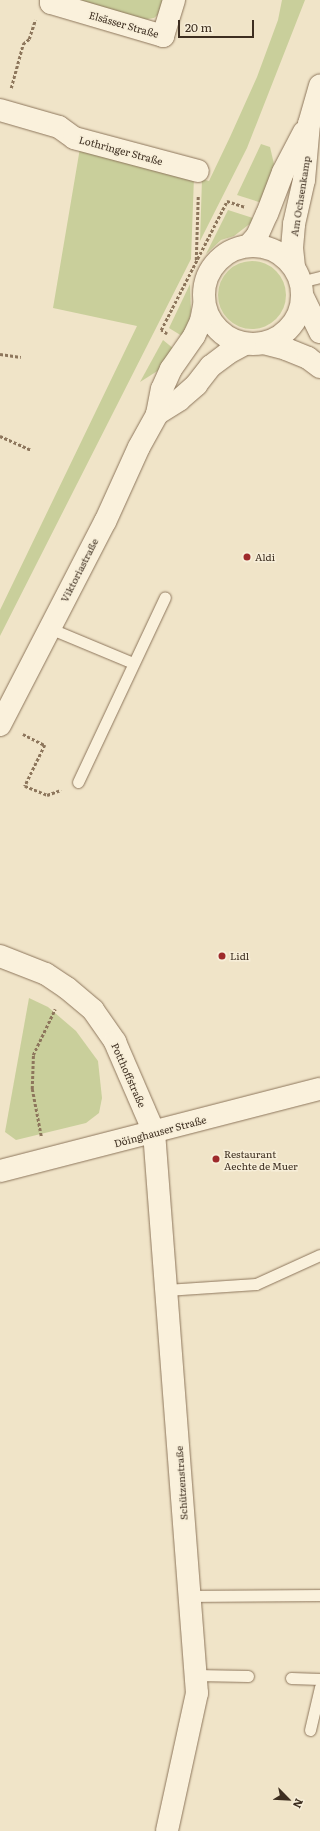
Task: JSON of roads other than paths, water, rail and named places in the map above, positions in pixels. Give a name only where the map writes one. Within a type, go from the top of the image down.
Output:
[{"type":"street","name":"Elsässer Straße","points":[[51,1],[163,36],[174,0]]},
{"type":"street","name":"Am Ochsenkamp","points":[[304,281],[292,248],[294,224],[304,180],[309,124],[320,86]]},
{"type":"street","name":"Lothringer Straße","points":[[2,111],[59,127],[74,138],[198,171]]},
{"type":"street","name":"Am Ochsenkamp","points":[[248,246],[257,236],[283,172],[309,124]]},
{"type":"street","points":[[320,332],[304,281],[285,258],[274,250],[261,246],[248,246],[235,249],[222,256],[213,266],[206,278],[203,291],[204,305],[209,319],[218,331],[231,340],[286,349],[300,355],[320,367]]},
{"type":"street","points":[[255,344],[279,337],[291,327],[299,313],[304,281]]},
{"type":"street","name":"Viktoriastraße","points":[[1,724],[49,628],[105,522],[139,447],[157,414],[162,388],[171,368],[201,321],[204,305]]},
{"type":"street","name":"Viktoriastraße","points":[[157,414],[179,400],[196,385],[211,366],[228,353],[255,344]]},
{"type":"street","name":"Potthoffstraße","points":[[0,956],[46,974],[67,988],[93,1010],[115,1042],[154,1132]]},
{"type":"street","name":"Döinghauser Straße","points":[[0,1172],[320,1089]]},
{"type":"street","name":"Schützenstraße","points":[[154,1132],[197,1693],[167,1831]]},
{"type":"lane","points":[[78,782],[164,598]]},
{"type":"lane","points":[[49,628],[133,663]]},
{"type":"lane","points":[[166,1290],[256,1284],[320,1255]]},
{"type":"lane","points":[[189,1596],[320,1595]]},
{"type":"lane","points":[[195,1675],[248,1676]]},
{"type":"lane","points":[[290,1678],[320,1680]]},
{"type":"lane","points":[[310,1730],[320,1686]]},
{"type":"place","name":"Aldi","points":[[247,557]]},
{"type":"place","name":"Lidl","points":[[222,956]]},
{"type":"place","name":"Restaurant Aechte de Muer","points":[[216,1159]]}]
